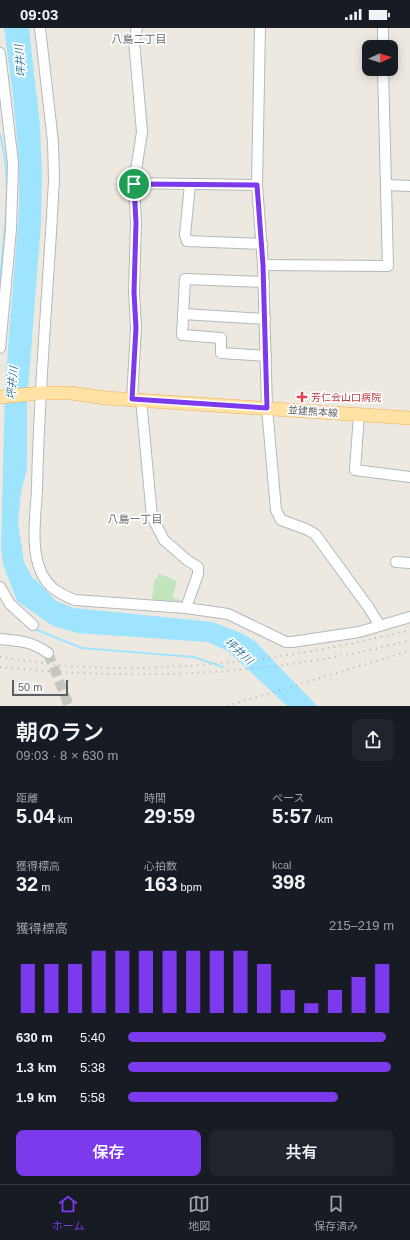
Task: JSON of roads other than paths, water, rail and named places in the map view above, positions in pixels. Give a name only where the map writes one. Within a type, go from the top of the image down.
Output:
[{"type":"main road","name":"並建熊本線","points":[[0,397],[41,393],[71,393],[106,398],[410,418]]},
{"type":"street","points":[[40,28],[53,142],[54,179],[37,443],[36,537],[41,572],[50,587],[62,595],[75,600],[186,608],[228,614],[286,642],[359,632],[410,617]]},
{"type":"street","points":[[137,28],[134,41],[142,132],[134,184],[136,223],[134,292],[136,328],[136,399],[152,517],[164,540],[187,560],[198,567],[198,574],[186,608]]},
{"type":"street","points":[[260,28],[257,185],[264,282],[267,408],[278,516],[281,520],[315,534],[369,608],[380,626]]},
{"type":"street","points":[[383,28],[383,40]]},
{"type":"street","points":[[0,53],[13,163],[3,276],[0,348]]},
{"type":"street","points":[[263,265],[388,266],[383,76]]},
{"type":"street","points":[[134,184],[257,185]]},
{"type":"street","points":[[190,184],[185,235],[187,241],[262,244]]},
{"type":"street","points":[[386,185],[410,186]]},
{"type":"street","points":[[264,282],[184,279],[182,335],[221,338],[220,353],[266,356]]},
{"type":"street","points":[[183,314],[265,319]]},
{"type":"street","points":[[359,414],[355,470],[410,477]]},
{"type":"street","points":[[396,562],[410,563]]},
{"type":"street","points":[[0,587],[10,604],[33,625]]},
{"type":"street","points":[[0,640],[27,642],[36,645],[48,653]]},
{"type":"water","name":"坪井川","points":[[4,28],[29,28],[40,126],[42,174],[41,224],[27,402],[27,469],[21,492],[18,523],[24,562],[33,579],[35,579],[56,601],[74,608],[213,622],[241,633],[255,641],[317,706],[287,706],[228,651],[207,642],[77,633],[53,626],[17,601],[3,564],[1,548],[5,386],[19,209],[19,161],[13,95]]},
{"type":"waterway","points":[[0,134],[4,152],[7,188],[0,280]]},
{"type":"waterway","points":[[32,628],[82,648],[194,657],[223,667]]},
{"type":"tunnel","points":[[48,653],[69,706]]},
{"type":"railway","points":[[0,657],[69,666],[112,668],[198,665],[284,656],[368,640],[410,630]]},
{"type":"railway","points":[[0,667],[103,674],[206,672],[258,668],[309,661],[360,652],[410,640]]},
{"type":"railway","points":[[227,706],[410,651]]},
{"type":"place","name":"芳仁会山口病院","points":[[302,397]]},
{"type":"district","name":"八島二丁目","points":[[139,39]]},
{"type":"district","name":"八島一丁目","points":[[135,519]]}]
